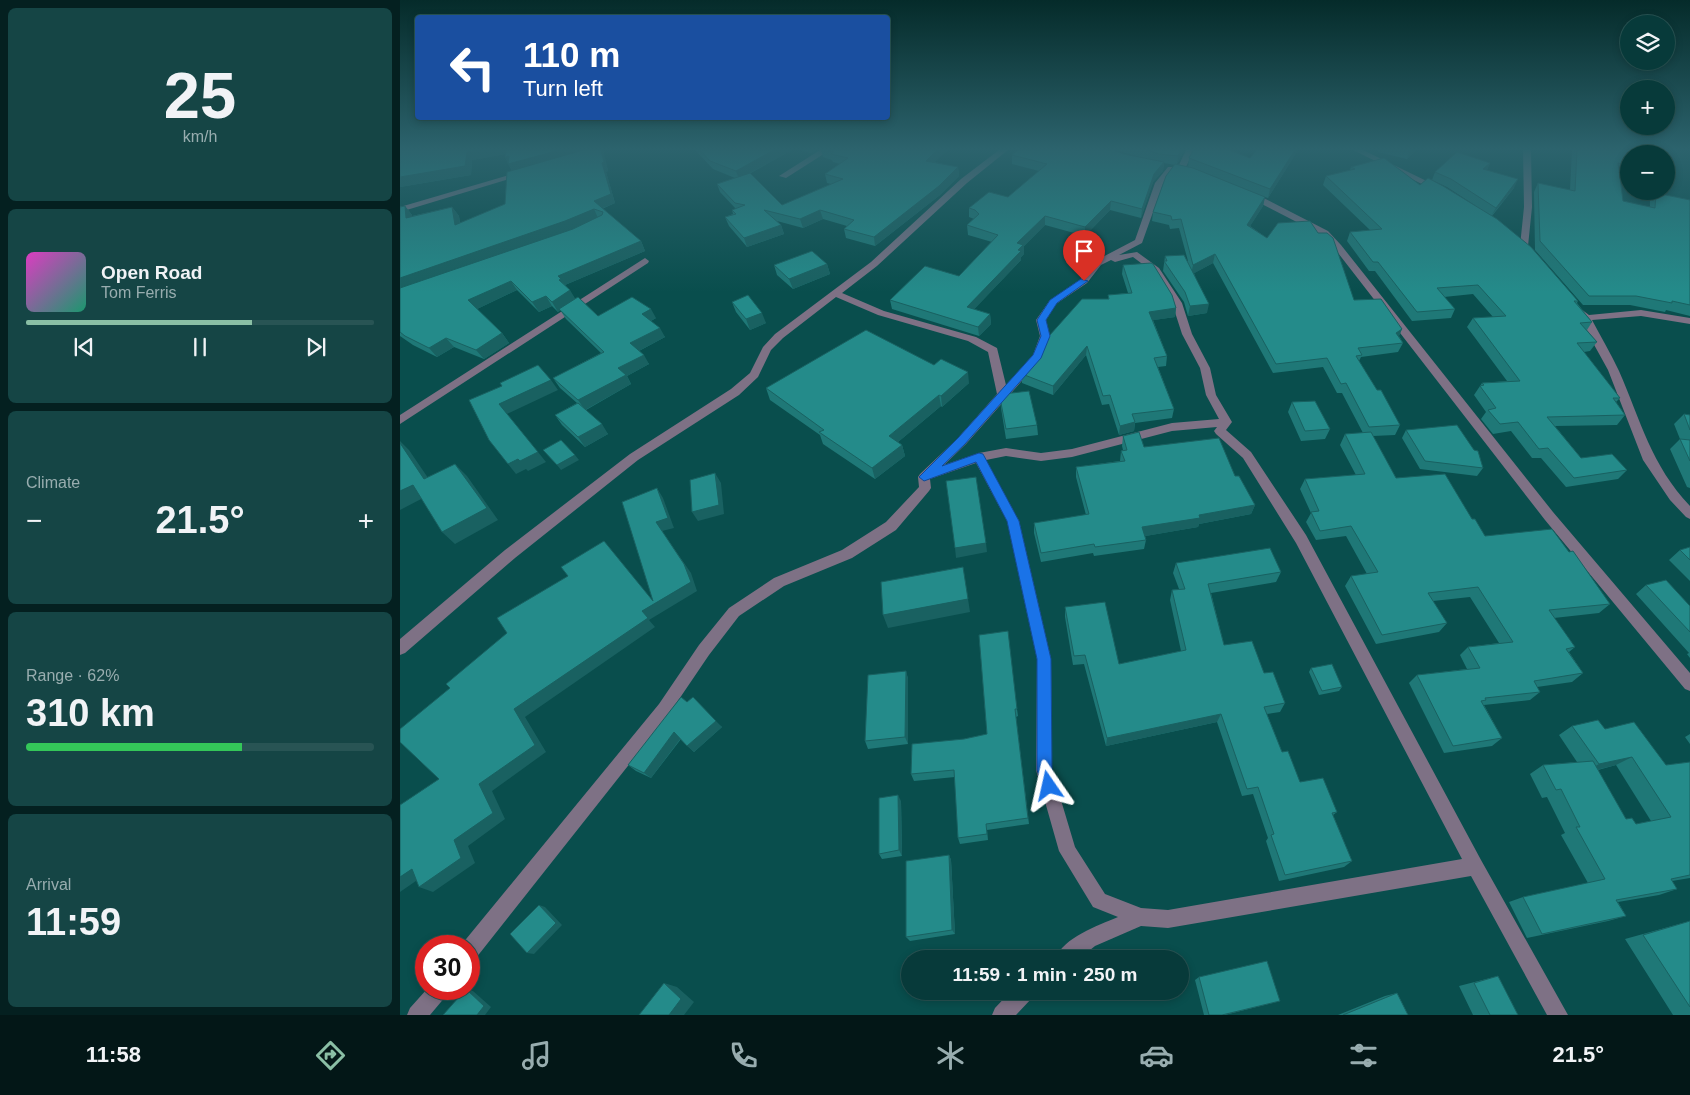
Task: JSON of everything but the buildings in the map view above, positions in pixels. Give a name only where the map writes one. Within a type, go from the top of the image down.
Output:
[{"type":"street","points":[[400,210],[443,197]]},
{"type":"street","points":[[400,648],[510,554],[634,457],[735,392],[754,375],[768,349],[779,336],[837,294],[874,264],[946,197]]},
{"type":"street","points":[[1134,254],[1155,197]]},
{"type":"street","points":[[1256,197],[1325,233],[1338,247],[1549,516],[1690,684]]},
{"type":"street","points":[[1514,236],[1527,250],[1528,197]]},
{"type":"street","points":[[924,477],[962,441],[1038,356],[1045,336],[1041,320],[1054,302],[1084,281],[1098,263],[1138,241]]},
{"type":"street","points":[[1098,263],[1134,254]]},
{"type":"street","points":[[1134,254],[1156,270],[1177,303],[1187,334],[1206,368],[1211,395],[1226,422]]},
{"type":"street","points":[[400,420],[644,261]]},
{"type":"street","points":[[837,294],[881,314],[972,339],[993,350],[1004,395]]},
{"type":"street","points":[[1574,303],[1586,318],[1612,370],[1649,460],[1674,497],[1690,514]]},
{"type":"street","points":[[1586,318],[1641,313],[1690,321]]},
{"type":"street","points":[[924,477],[979,457],[1006,452],[1041,457],[1072,453],[1172,427],[1226,422]]},
{"type":"street","points":[[1226,422],[1220,431],[1247,455],[1301,539],[1474,866],[1558,1015]]},
{"type":"street","points":[[979,457],[1013,521],[1044,659],[1044,770],[1068,851],[1099,901],[1141,916],[1168,920],[1474,866]]},
{"type":"street","points":[[480,937],[664,709],[704,650],[734,612],[779,582],[847,554],[891,526],[925,488],[924,477]]},
{"type":"street","points":[[1075,950],[1088,939],[1141,916]]},
{"type":"street","points":[[418,1015],[430,1000]]},
{"type":"street","points":[[1002,1015],[1016,1000]]},
{"type":"route","points":[[1049,786],[1044,770],[1044,659],[1013,521],[979,457],[924,477],[962,441],[1038,356],[1045,336],[1041,320],[1054,302],[1084,281]]}]
